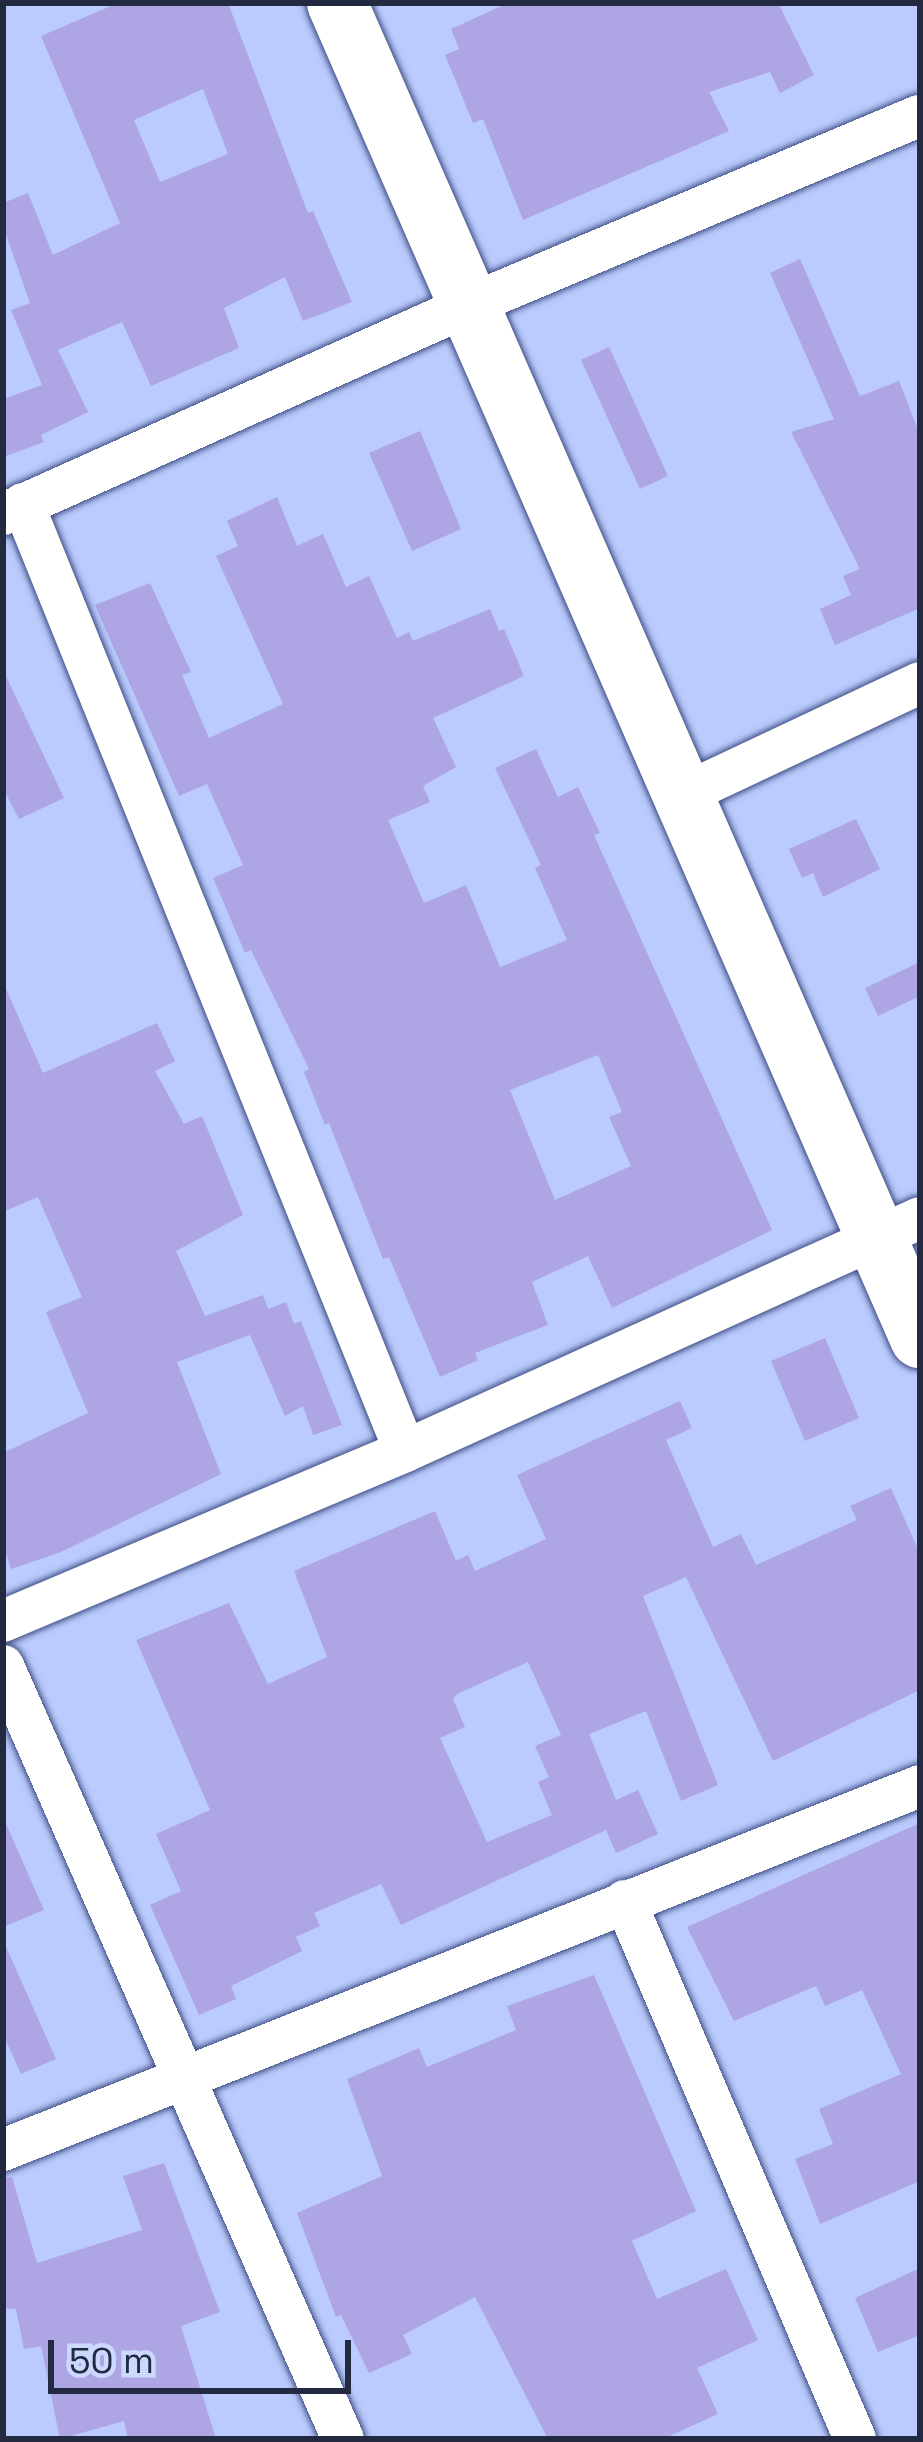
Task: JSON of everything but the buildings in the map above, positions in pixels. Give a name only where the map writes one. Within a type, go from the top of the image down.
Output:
[{"type":"street","points":[[337,3],[682,795],[897,1229],[920,1337]]},
{"type":"street","points":[[405,1451],[13,509],[467,306],[920,116]]},
{"type":"street","points":[[682,795],[920,683]]},
{"type":"street","points":[[3,1621],[405,1451],[897,1229]]},
{"type":"street","points":[[3,1666],[343,2439]]},
{"type":"street","points":[[3,2150],[184,2074],[920,1786]]},
{"type":"street","points":[[625,1901],[855,2439]]}]
